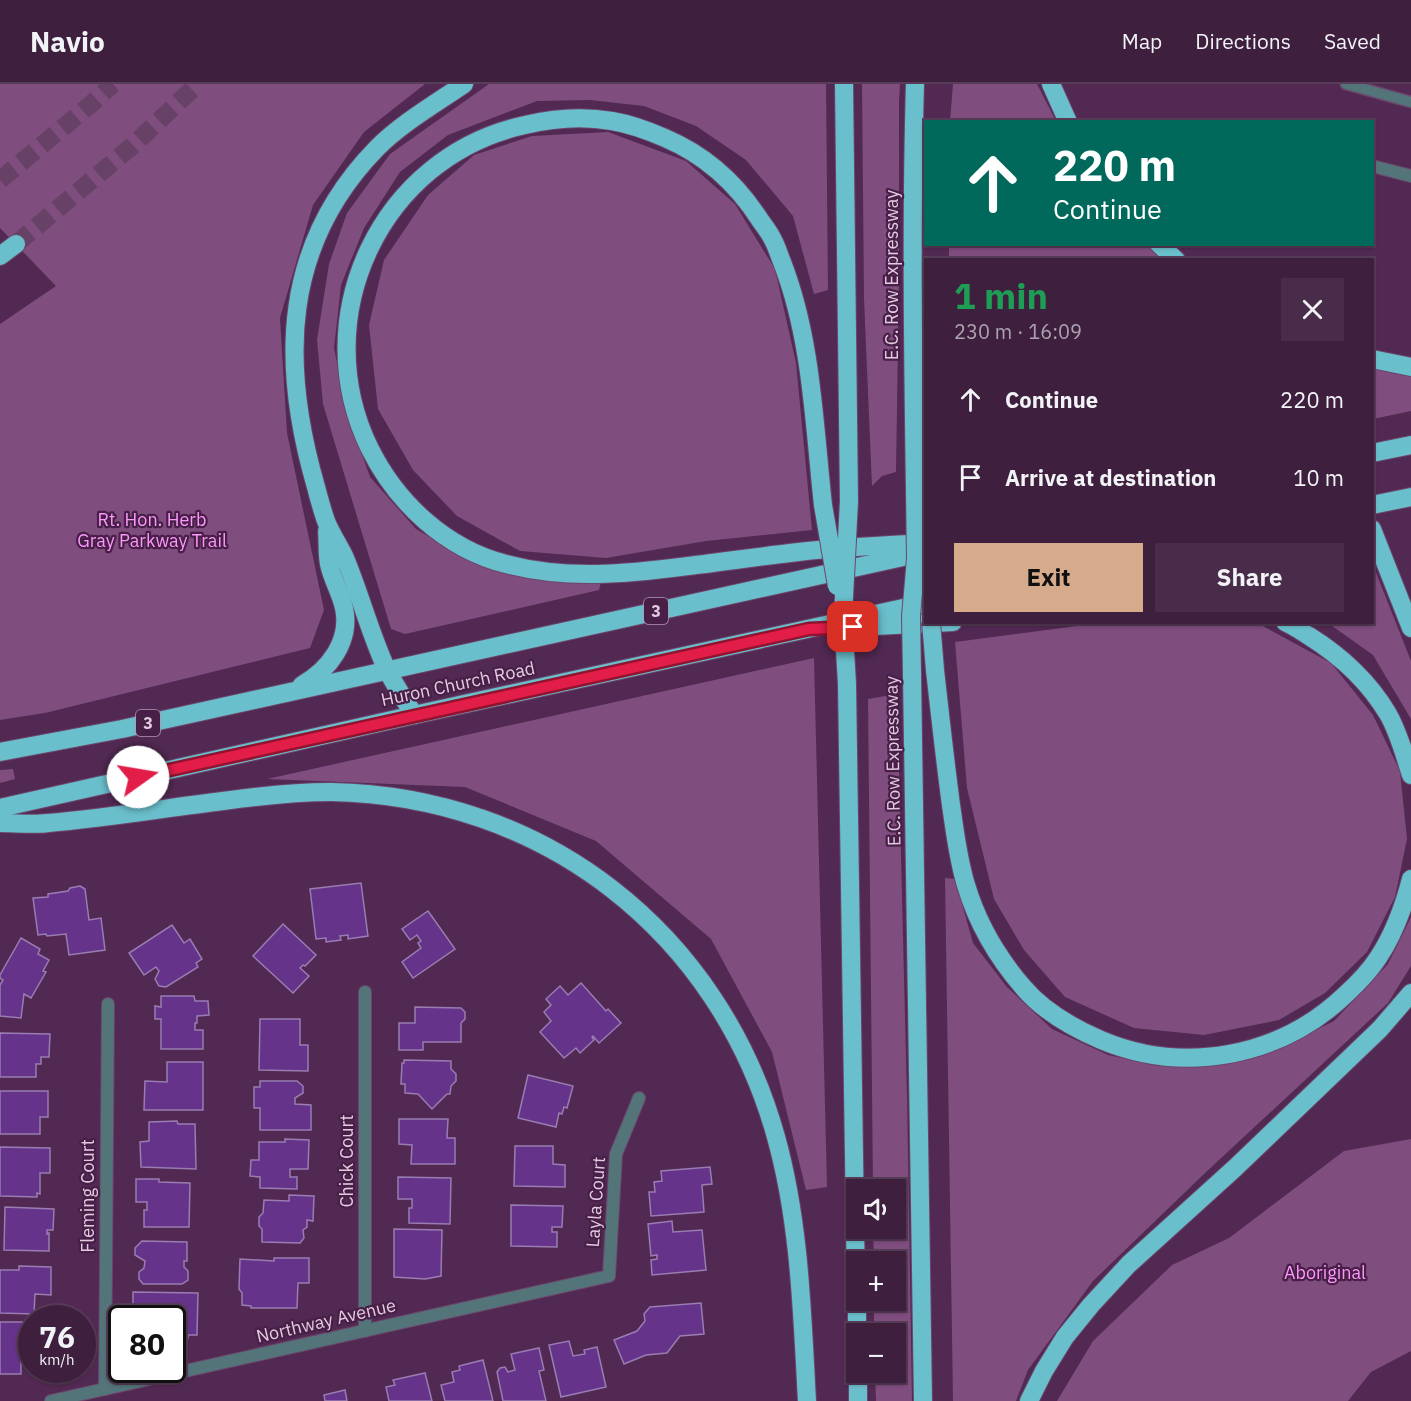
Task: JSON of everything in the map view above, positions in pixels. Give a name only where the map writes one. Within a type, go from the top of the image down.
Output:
[{"type":"highway","points":[[414,715],[387,670],[344,557],[327,523],[309,464],[298,409],[294,323],[298,294],[315,238],[329,212],[362,164],[394,132],[464,84]]},
{"type":"highway","points":[[844,84],[849,501],[843,616],[847,684],[855,1251]]},
{"type":"highway","name":"E.C. Row Expressway","points":[[915,84],[912,288],[915,492],[922,551],[911,616],[923,1401]]},
{"type":"highway","points":[[1051,84],[1067,120]]},
{"type":"highway","points":[[843,616],[822,505],[810,383],[801,320],[790,282],[773,240],[733,185],[707,162],[683,146],[652,133],[613,121],[579,118],[550,119],[513,127],[479,140],[452,154],[424,175],[382,223],[360,269],[351,302],[347,329],[350,389],[364,436],[377,462],[403,499],[420,518],[447,538],[474,552],[502,564],[531,570],[595,574],[644,572],[807,551],[922,551],[924,574]]},
{"type":"highway","points":[[0,256],[16,244]]},
{"type":"highway","points":[[1160,246],[1174,258]]},
{"type":"highway","points":[[1374,359],[1411,367]]},
{"type":"highway","points":[[1374,453],[1411,445]]},
{"type":"highway","points":[[1374,505],[1411,497]]},
{"type":"highway","points":[[295,690],[322,672],[331,661],[337,653],[344,630],[344,609],[329,564],[327,523]]},
{"type":"highway","points":[[1374,534],[1411,628]]},
{"type":"highway","name":"Huron Church Road","points":[[0,752],[122,729],[922,551]]},
{"type":"highway","name":"Huron Church Road","points":[[0,808],[924,603]]},
{"type":"highway","points":[[809,629],[924,623]]},
{"type":"highway","points":[[930,624],[957,848],[966,886],[984,929],[1002,959],[1024,988],[1049,1011],[1079,1030],[1112,1045],[1147,1054],[1179,1058],[1208,1058],[1242,1052],[1276,1040],[1305,1026],[1333,1007],[1360,981],[1378,958],[1395,928],[1406,901],[1411,879]]},
{"type":"highway","points":[[1288,624],[1323,644],[1348,664],[1371,690],[1388,714],[1400,738],[1411,775]]},
{"type":"highway","points":[[0,823],[46,824],[262,796],[329,792],[392,796],[472,814],[512,829],[588,870],[660,930],[694,972],[719,1007],[739,1042],[759,1087],[776,1137],[796,1236],[807,1401]]},
{"type":"highway","points":[[1029,1401],[1065,1337],[1129,1264],[1235,1168],[1380,1029],[1411,993]]},
{"type":"highway","points":[[858,1383],[858,1401]]},
{"type":"street","points":[[1374,167],[1411,176]]},
{"type":"street","name":"Chick Court","points":[[365,992],[365,1331]]},
{"type":"street","name":"Fleming Court","points":[[105,1389],[108,1004]]},
{"type":"street","name":"Layla Court","points":[[609,1276],[616,1154],[639,1098]]},
{"type":"street","name":"Northway Avenue","points":[[51,1401],[609,1276]]},
{"type":"lane","points":[[1346,84],[1411,102]]},
{"type":"green space","name":"Rt. Hon. Herb Gray Parkway Trail","points":[[0,84],[425,84],[364,132],[313,205],[280,318],[287,433],[324,610],[310,648],[45,713],[0,720],[0,324],[56,286],[0,228]]},
{"type":"green space","points":[[489,84],[826,84],[828,290],[814,294],[793,216],[746,160],[696,126],[644,106],[590,100],[537,101],[448,135],[400,172],[364,228],[341,285],[334,348],[348,415],[370,477],[416,529],[462,556],[512,575],[601,582],[599,590],[405,634],[391,629],[323,404],[317,340],[329,264],[347,213],[390,154]]},
{"type":"green space","points":[[862,84],[900,84],[896,472],[882,476],[872,486],[864,299]]},
{"type":"green space","points":[[953,84],[1037,84],[1055,120],[950,120]]},
{"type":"green space","points":[[608,132],[686,161],[735,204],[775,269],[796,363],[812,530],[706,541],[606,558],[520,551],[457,516],[413,470],[378,409],[369,325],[384,260],[428,195],[474,155],[532,136]]},
{"type":"green space","points":[[949,246],[1150,246],[1164,258],[949,258]]},
{"type":"green space","points":[[1374,365],[1411,374],[1411,411],[1374,419]]},
{"type":"green space","points":[[1374,568],[1411,661],[1411,719],[1373,655],[1329,624],[1374,624]]},
{"type":"green space","points":[[1092,624],[1259,624],[1331,663],[1373,715],[1400,771],[1407,839],[1395,897],[1367,952],[1325,993],[1279,1020],[1204,1035],[1134,1028],[1065,997],[1024,950],[994,899],[967,788],[955,642]]},
{"type":"green space","points":[[814,658],[827,1187],[806,1190],[772,1052],[711,939],[596,841],[465,787],[267,779]]},
{"type":"green space","points":[[897,694],[912,1401],[876,1401],[875,1383],[906,1383],[906,1323],[874,1323],[874,1311],[906,1311],[906,1251],[874,1251],[873,1239],[906,1239],[906,1179],[873,1179],[868,699]]},
{"type":"green space","points":[[13,769],[15,779],[0,783],[0,770]]},
{"type":"green space","points":[[945,878],[955,879],[973,943],[1007,987],[1052,1029],[1108,1055],[1159,1066],[1215,1066],[1271,1052],[1334,1021],[1388,964],[1411,917],[1411,966],[1388,1003],[1093,1281],[1028,1370],[1016,1401],[953,1401]]},
{"type":"green space","name":"Aboriginal","points":[[1411,1139],[1411,1351],[1371,1372],[1348,1401],[1057,1401],[1093,1341],[1172,1265],[1229,1238],[1344,1151]]},
{"type":"building","points":[[361,883],[368,936],[348,939],[348,935],[340,936],[341,940],[326,942],[326,938],[316,939],[310,889]]},
{"type":"building","points":[[80,886],[85,889],[89,920],[101,918],[105,950],[69,955],[66,934],[38,935],[33,898],[48,897],[48,894],[68,891],[70,888]]},
{"type":"building","points":[[428,911],[455,949],[413,978],[402,962],[421,948],[418,943],[421,941],[417,935],[410,940],[402,929]]},
{"type":"building","points":[[283,924],[316,955],[300,968],[309,976],[293,993],[253,956]]},
{"type":"building","points":[[172,925],[184,943],[190,939],[202,959],[196,963],[198,967],[166,987],[159,986],[155,979],[159,971],[156,967],[144,975],[129,953]]},
{"type":"building","points":[[21,938],[40,949],[38,954],[49,960],[43,971],[46,972],[31,998],[24,994],[21,1018],[0,1016],[0,985],[3,980],[0,975]]},
{"type":"building","points":[[581,983],[606,1011],[608,1009],[621,1023],[599,1043],[593,1036],[594,1040],[580,1053],[576,1048],[564,1058],[540,1032],[551,1021],[544,1012],[551,1005],[546,999],[560,986],[568,995]]},
{"type":"building","points":[[161,996],[194,996],[195,1001],[208,1001],[209,1015],[197,1016],[197,1023],[195,1023],[195,1030],[203,1030],[203,1049],[161,1049],[161,1019],[155,1019],[155,1006],[161,1007]]},
{"type":"building","points":[[415,1007],[461,1008],[465,1012],[465,1019],[461,1023],[461,1042],[423,1042],[423,1050],[399,1050],[399,1023],[415,1023]]},
{"type":"building","points":[[260,1019],[300,1019],[300,1045],[308,1045],[308,1071],[259,1070]]},
{"type":"building","points":[[0,1033],[50,1034],[49,1057],[41,1057],[41,1064],[36,1064],[36,1077],[0,1077]]},
{"type":"building","points":[[404,1060],[451,1061],[451,1069],[456,1074],[456,1081],[451,1086],[450,1094],[447,1094],[432,1109],[418,1094],[405,1093],[405,1084],[401,1084]]},
{"type":"building","points":[[167,1062],[203,1062],[203,1110],[144,1110],[145,1081],[167,1082]]},
{"type":"building","points":[[528,1075],[573,1086],[567,1108],[564,1107],[562,1114],[559,1113],[556,1127],[518,1118]]},
{"type":"building","points":[[260,1081],[297,1081],[303,1086],[303,1093],[295,1098],[295,1104],[311,1105],[311,1130],[260,1130],[260,1108],[254,1108],[254,1087],[260,1087]]},
{"type":"building","points":[[0,1091],[48,1091],[48,1117],[40,1117],[40,1134],[0,1134]]},
{"type":"building","points":[[399,1119],[448,1119],[447,1138],[455,1138],[455,1164],[411,1164],[412,1145],[399,1144]]},
{"type":"building","points":[[177,1121],[178,1124],[195,1124],[196,1169],[141,1167],[140,1142],[149,1141],[149,1122]]},
{"type":"building","points":[[285,1139],[309,1140],[308,1169],[290,1169],[290,1177],[297,1177],[297,1189],[260,1188],[260,1177],[250,1176],[251,1160],[259,1160],[259,1142],[285,1142]]},
{"type":"building","points":[[515,1146],[553,1146],[553,1164],[565,1165],[565,1187],[514,1186]]},
{"type":"building","points":[[0,1147],[50,1148],[50,1173],[40,1173],[40,1194],[37,1193],[37,1197],[0,1196]]},
{"type":"building","points":[[710,1167],[712,1184],[702,1185],[704,1212],[651,1216],[649,1192],[655,1192],[654,1182],[662,1181],[661,1171]]},
{"type":"building","points":[[398,1177],[451,1178],[450,1224],[409,1223],[409,1208],[412,1208],[412,1199],[398,1199]]},
{"type":"building","points":[[136,1179],[190,1183],[189,1227],[144,1227],[144,1210],[147,1210],[147,1202],[136,1202]]},
{"type":"building","points":[[289,1195],[314,1196],[313,1221],[307,1220],[307,1227],[303,1230],[304,1238],[300,1243],[262,1242],[259,1217],[263,1213],[264,1200],[289,1201]]},
{"type":"building","points":[[511,1205],[563,1206],[562,1227],[552,1227],[552,1232],[557,1232],[557,1247],[511,1246]]},
{"type":"building","points":[[5,1207],[54,1209],[53,1230],[47,1230],[49,1251],[4,1250]]},
{"type":"building","points":[[672,1221],[673,1232],[702,1230],[706,1270],[652,1275],[651,1260],[657,1259],[657,1255],[651,1256],[648,1224]]},
{"type":"building","points":[[394,1229],[442,1230],[441,1276],[425,1279],[394,1277]]},
{"type":"building","points":[[142,1241],[187,1242],[187,1261],[184,1261],[184,1267],[188,1271],[188,1280],[182,1284],[143,1284],[139,1279],[139,1272],[144,1268],[145,1261],[135,1255],[135,1248]]},
{"type":"building","points":[[274,1258],[309,1258],[309,1283],[298,1283],[297,1308],[251,1308],[251,1306],[242,1305],[242,1293],[239,1289],[240,1259],[274,1261]]},
{"type":"building","points":[[19,1266],[51,1267],[51,1295],[35,1294],[34,1305],[18,1305],[18,1314],[0,1313],[0,1270],[19,1270]]},
{"type":"building","points":[[133,1292],[198,1293],[197,1335],[188,1335],[186,1338],[186,1305],[133,1305]]},
{"type":"building","points":[[701,1303],[704,1334],[680,1336],[667,1353],[646,1355],[624,1364],[614,1340],[637,1331],[645,1321],[644,1314],[650,1307]]},
{"type":"building","points":[[0,1322],[18,1322],[18,1374],[0,1374]]},
{"type":"building","points":[[569,1341],[573,1356],[585,1354],[584,1350],[597,1347],[606,1387],[561,1397],[549,1345]]},
{"type":"building","points":[[539,1348],[544,1370],[539,1371],[546,1401],[503,1401],[497,1372],[500,1368],[505,1367],[508,1372],[515,1370],[511,1354]]},
{"type":"building","points":[[483,1360],[493,1401],[445,1401],[441,1385],[454,1382],[452,1372],[460,1370],[459,1366]]},
{"type":"building","points":[[425,1373],[432,1401],[389,1401],[386,1387],[395,1385],[393,1380]]},
{"type":"building","points":[[345,1390],[347,1401],[325,1401],[324,1395]]},
{"type":"tunnel","points":[[0,180],[113,84]]},
{"type":"tunnel","points":[[16,244],[131,147],[198,84]]},
{"type":"route","points":[[138,777],[809,629],[853,627]]}]
